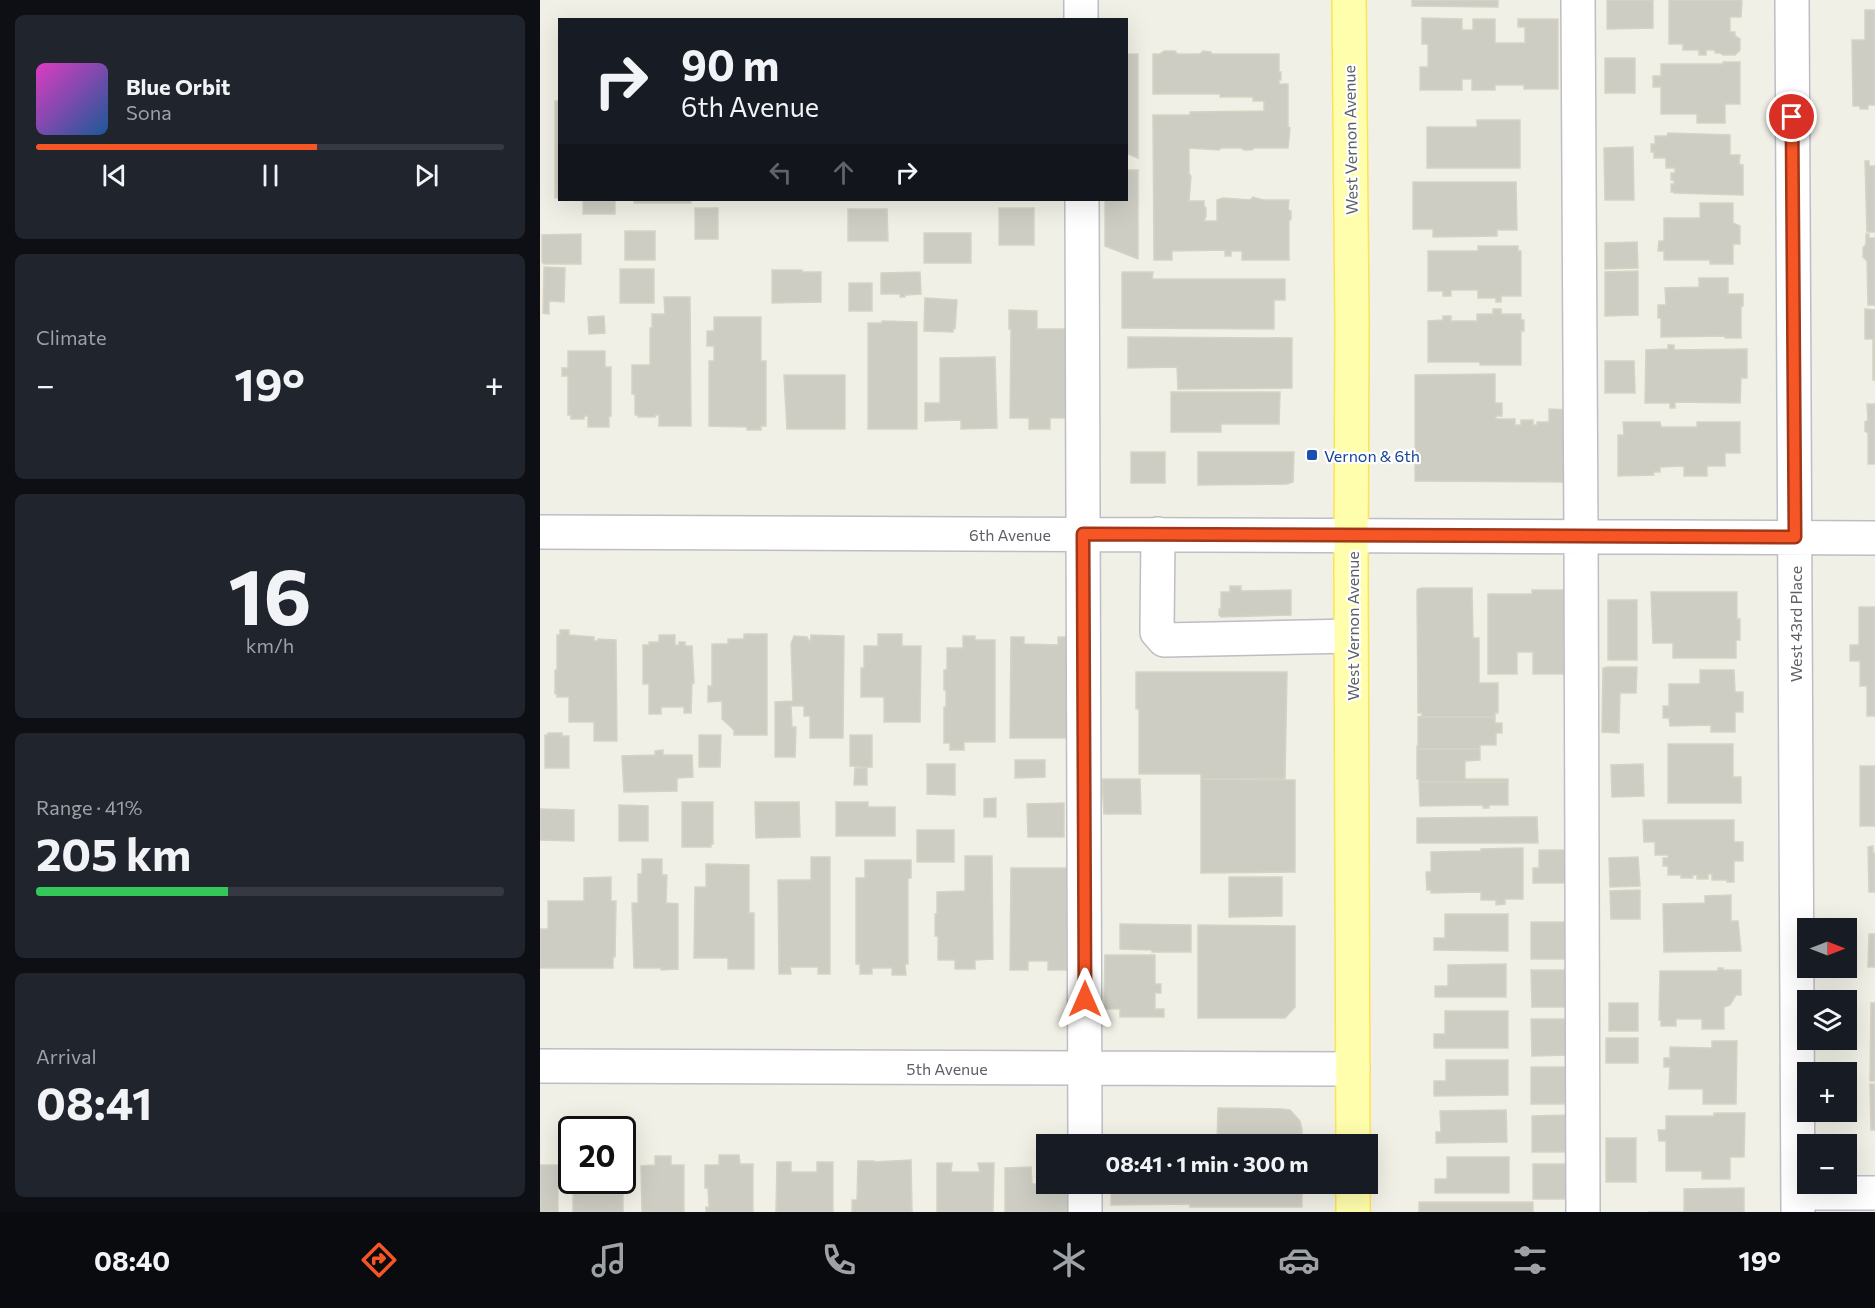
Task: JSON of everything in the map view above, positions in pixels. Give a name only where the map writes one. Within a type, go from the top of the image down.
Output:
[{"type":"main road","name":"West Vernon Avenue","points":[[1349,0],[1353,325],[1351,535],[1353,1134]]},
{"type":"main road","points":[[1353,1194],[1353,1212]]},
{"type":"street","points":[[1081,0],[1081,18]]},
{"type":"street","points":[[1578,0],[1582,1212]]},
{"type":"street","name":"West 43rd Place","points":[[1792,0],[1798,1202]]},
{"type":"street","points":[[1082,201],[1085,1134]]},
{"type":"street","name":"6th Avenue","points":[[540,532],[1875,538]]},
{"type":"street","points":[[1158,534],[1157,632],[1164,640],[1351,636]]},
{"type":"street","name":"5th Avenue","points":[[540,1066],[1353,1069]]},
{"type":"street","points":[[1798,1202],[1875,1193]]},
{"type":"street","points":[[1085,1194],[1085,1212]]},
{"type":"building","points":[[1412,0],[1498,0],[1498,7],[1412,6]]},
{"type":"building","points":[[1607,0],[1653,0],[1653,28],[1607,29]]},
{"type":"building","points":[[1669,0],[1742,0],[1741,17],[1730,17],[1730,32],[1735,32],[1735,36],[1740,39],[1740,50],[1735,55],[1723,55],[1715,53],[1715,50],[1706,50],[1706,55],[1699,55],[1699,50],[1683,50],[1683,44],[1669,44]]},
{"type":"building","points":[[1865,10],[1875,10],[1875,105],[1868,105],[1868,109],[1860,109],[1860,106],[1853,106],[1852,40],[1865,40]]},
{"type":"building","points":[[1422,18],[1462,19],[1462,30],[1473,30],[1473,19],[1495,19],[1495,43],[1525,43],[1525,27],[1518,27],[1518,19],[1558,19],[1558,89],[1524,89],[1524,85],[1495,85],[1495,90],[1472,90],[1472,79],[1462,79],[1462,90],[1420,90],[1420,67],[1428,67],[1428,44],[1422,44]]},
{"type":"building","points":[[1164,51],[1175,51],[1177,54],[1200,54],[1203,51],[1212,54],[1279,54],[1281,80],[1279,84],[1288,84],[1288,127],[1290,128],[1288,148],[1244,150],[1221,148],[1219,150],[1189,148],[1189,174],[1191,176],[1189,201],[1204,201],[1206,216],[1204,221],[1217,221],[1217,200],[1223,198],[1250,200],[1253,197],[1263,200],[1289,200],[1288,210],[1291,211],[1291,219],[1289,221],[1289,260],[1242,260],[1242,251],[1231,251],[1231,256],[1225,256],[1225,250],[1172,251],[1172,260],[1154,260],[1153,115],[1264,111],[1264,101],[1253,101],[1253,97],[1220,97],[1220,94],[1153,94],[1153,54],[1160,54]]},
{"type":"building","points":[[1128,54],[1138,54],[1138,158],[1128,154]]},
{"type":"building","points":[[1605,58],[1635,58],[1635,93],[1605,93]]},
{"type":"building","points":[[1723,62],[1740,62],[1740,104],[1725,104],[1725,123],[1697,123],[1697,114],[1661,114],[1661,87],[1653,87],[1653,76],[1661,76],[1661,64],[1723,64]]},
{"type":"building","points":[[555,101],[558,101],[558,198],[555,198]]},
{"type":"building","points":[[1477,120],[1520,120],[1520,168],[1427,168],[1427,127],[1477,127]]},
{"type":"building","points":[[1668,133],[1730,135],[1730,155],[1740,155],[1739,164],[1743,165],[1743,195],[1671,192],[1671,184],[1674,184],[1674,180],[1671,180],[1671,173],[1675,173],[1675,168],[1666,168],[1666,158],[1654,158],[1654,152],[1651,152],[1651,144],[1655,144],[1655,136],[1667,136]]},
{"type":"building","points":[[1633,147],[1634,200],[1605,200],[1604,148]]},
{"type":"building","points":[[1865,161],[1869,161],[1869,166],[1875,166],[1875,232],[1867,232]]},
{"type":"building","points":[[1128,170],[1138,170],[1138,259],[1105,246],[1105,201],[1128,201]]},
{"type":"building","points":[[1413,182],[1516,182],[1517,230],[1497,230],[1497,236],[1433,237],[1433,229],[1413,229]]},
{"type":"building","points":[[583,201],[615,201],[615,214],[583,214]]},
{"type":"building","points":[[634,201],[691,201],[691,203],[634,203]]},
{"type":"building","points":[[1700,203],[1733,203],[1733,223],[1740,226],[1740,244],[1733,244],[1733,264],[1710,264],[1710,260],[1664,260],[1664,251],[1658,251],[1659,241],[1664,241],[1664,218],[1700,218]]},
{"type":"building","points":[[695,208],[718,208],[718,239],[695,239]]},
{"type":"building","points":[[999,208],[1034,208],[1034,245],[999,245]]},
{"type":"building","points":[[848,209],[887,209],[888,241],[848,241]]},
{"type":"building","points":[[625,231],[655,231],[655,260],[625,260]]},
{"type":"building","points":[[924,233],[971,233],[971,263],[924,263]]},
{"type":"building","points":[[581,234],[581,264],[544,264],[542,262],[542,235]]},
{"type":"building","points":[[1866,234],[1869,234],[1869,238],[1875,238],[1875,305],[1868,305],[1867,261],[1863,257]]},
{"type":"building","points":[[1637,242],[1638,268],[1605,269],[1605,243]]},
{"type":"building","points":[[1478,246],[1518,246],[1518,251],[1521,251],[1521,296],[1501,296],[1501,302],[1496,302],[1496,298],[1478,298],[1478,290],[1451,290],[1451,296],[1443,296],[1443,291],[1428,291],[1428,251],[1478,251]]},
{"type":"building","points":[[544,267],[565,268],[564,302],[549,301],[549,314],[543,313]]},
{"type":"building","points":[[620,269],[654,269],[654,303],[620,303]]},
{"type":"building","points":[[772,270],[821,272],[821,302],[772,303]]},
{"type":"building","points":[[1638,271],[1638,315],[1605,316],[1605,272]]},
{"type":"building","points":[[920,272],[921,294],[900,297],[900,294],[881,294],[881,273]]},
{"type":"building","points":[[1122,272],[1153,272],[1152,279],[1285,279],[1285,300],[1274,300],[1274,329],[1122,328]]},
{"type":"building","points":[[1699,278],[1728,278],[1728,294],[1743,294],[1741,338],[1661,337],[1658,305],[1666,305],[1665,288],[1699,287]]},
{"type":"building","points":[[849,283],[872,283],[872,311],[849,311]]},
{"type":"building","points":[[664,297],[690,297],[691,426],[659,426],[659,415],[638,417],[635,415],[632,365],[650,365],[652,314],[665,314]]},
{"type":"building","points":[[925,298],[957,300],[953,332],[924,331]]},
{"type":"building","points":[[1493,309],[1501,309],[1501,314],[1521,314],[1521,320],[1524,320],[1524,331],[1521,331],[1521,365],[1428,362],[1428,321],[1443,320],[1443,316],[1451,316],[1451,321],[1477,321],[1477,314],[1493,314]]},
{"type":"building","points":[[1865,309],[1875,310],[1875,380],[1873,380],[1873,339],[1865,339]]},
{"type":"building","points":[[1009,310],[1037,311],[1037,329],[1068,329],[1067,418],[1050,418],[1050,429],[1029,429],[1029,418],[1010,418],[1011,329],[1009,329]]},
{"type":"building","points":[[604,316],[605,333],[589,334],[588,317]]},
{"type":"building","points":[[714,317],[761,317],[761,361],[766,361],[766,426],[761,426],[761,430],[747,430],[747,427],[709,426],[709,361],[714,361],[714,346],[707,346],[707,331],[714,331]]},
{"type":"building","points":[[882,321],[917,322],[917,429],[868,429],[868,323],[882,323]]},
{"type":"building","points":[[1128,337],[1292,338],[1292,388],[1178,389],[1177,367],[1128,368]]},
{"type":"building","points":[[1668,345],[1674,345],[1674,350],[1747,349],[1747,378],[1741,378],[1740,403],[1675,402],[1675,408],[1670,408],[1670,403],[1645,403],[1646,350],[1668,349]]},
{"type":"building","points":[[568,351],[605,351],[605,367],[611,367],[609,427],[588,427],[588,416],[584,416],[584,419],[571,419],[571,415],[568,415],[568,376],[562,376],[562,368],[568,368]]},
{"type":"building","points":[[995,357],[997,428],[961,429],[961,420],[925,421],[925,403],[940,403],[940,358]]},
{"type":"building","points":[[1605,361],[1634,361],[1635,393],[1605,393]]},
{"type":"building","points":[[1495,374],[1495,403],[1502,403],[1502,416],[1496,416],[1496,419],[1515,419],[1515,425],[1521,425],[1521,420],[1533,420],[1533,425],[1537,425],[1537,422],[1549,422],[1549,409],[1571,410],[1571,482],[1415,481],[1415,375]]},
{"type":"building","points":[[784,375],[845,375],[845,429],[787,429]]},
{"type":"building","points":[[1171,392],[1280,392],[1279,424],[1221,424],[1221,432],[1171,432]]},
{"type":"building","points":[[1867,404],[1875,404],[1875,464],[1868,464],[1868,433],[1865,431],[1865,422],[1868,420]]},
{"type":"building","points":[[1623,422],[1660,422],[1661,427],[1697,427],[1697,422],[1740,422],[1740,453],[1725,453],[1725,466],[1707,466],[1707,476],[1684,476],[1684,466],[1660,467],[1660,472],[1653,472],[1654,475],[1618,476],[1618,435],[1624,435]]},
{"type":"building","points":[[1131,452],[1165,452],[1165,483],[1131,483]]},
{"type":"building","points":[[1198,452],[1294,452],[1293,482],[1287,484],[1198,485]]},
{"type":"building","points":[[1230,586],[1241,586],[1241,591],[1291,590],[1291,615],[1221,617],[1219,609],[1221,609],[1221,592],[1230,592]]},
{"type":"building","points":[[1423,588],[1472,588],[1473,638],[1479,638],[1479,683],[1498,683],[1498,713],[1495,713],[1495,717],[1418,717],[1422,716],[1422,713],[1418,713],[1417,591]]},
{"type":"building","points":[[1532,590],[1568,590],[1568,619],[1564,619],[1564,674],[1533,674],[1533,652],[1517,652],[1517,674],[1488,674],[1488,594],[1532,594]]},
{"type":"building","points":[[1651,592],[1737,592],[1740,640],[1736,640],[1736,658],[1673,658],[1673,643],[1653,643]]},
{"type":"building","points":[[1608,600],[1637,600],[1637,660],[1608,660]]},
{"type":"building","points":[[1859,607],[1875,607],[1875,716],[1867,716],[1867,686],[1860,686],[1860,661],[1850,661],[1850,645],[1859,645]]},
{"type":"building","points":[[560,630],[569,630],[569,635],[594,637],[594,641],[598,639],[616,640],[617,741],[594,741],[594,722],[569,722],[569,697],[557,697],[555,694],[557,635],[560,635]]},
{"type":"building","points":[[744,634],[767,634],[767,735],[734,735],[734,730],[722,719],[722,701],[708,702],[708,686],[712,686],[712,644],[728,644],[728,639],[744,639]]},
{"type":"building","points":[[878,634],[902,634],[902,646],[921,646],[920,722],[884,722],[884,697],[861,697],[864,646],[878,646]]},
{"type":"building","points":[[659,635],[675,635],[675,645],[685,642],[685,646],[692,646],[694,683],[692,683],[691,713],[684,713],[684,707],[661,707],[661,714],[649,714],[649,684],[643,684],[643,645],[649,645],[649,642],[659,642]]},
{"type":"building","points":[[811,635],[844,636],[843,738],[810,738],[810,716],[804,716],[804,706],[791,706],[792,727],[796,727],[795,757],[775,757],[775,702],[793,701],[791,644],[794,636],[807,637],[810,643]]},
{"type":"building","points":[[963,636],[975,636],[975,640],[995,640],[995,742],[964,742],[964,750],[950,750],[950,743],[944,743],[946,690],[944,690],[944,670],[947,670],[947,648],[963,648]]},
{"type":"building","points":[[1011,637],[1024,637],[1024,644],[1058,645],[1058,637],[1071,637],[1070,738],[1010,738]]},
{"type":"building","points":[[1637,667],[1636,693],[1620,693],[1619,733],[1602,732],[1603,668]]},
{"type":"building","points":[[1700,670],[1734,670],[1735,692],[1743,692],[1743,712],[1735,712],[1735,732],[1711,732],[1711,725],[1670,726],[1669,718],[1663,718],[1663,706],[1669,706],[1669,684],[1700,684]]},
{"type":"building","points":[[1136,672],[1287,672],[1285,779],[1201,779],[1201,774],[1139,774],[1139,709],[1136,709]]},
{"type":"building","points":[[1418,717],[1495,717],[1495,723],[1502,723],[1502,733],[1496,733],[1496,745],[1480,745],[1480,749],[1417,749]]},
{"type":"building","points":[[562,733],[562,736],[569,736],[569,768],[545,768],[545,735]]},
{"type":"building","points":[[699,735],[721,735],[720,767],[699,767]]},
{"type":"building","points":[[850,735],[872,735],[872,767],[850,766]]},
{"type":"building","points":[[1668,744],[1733,744],[1733,777],[1741,777],[1741,803],[1668,803]]},
{"type":"building","points":[[1417,749],[1480,749],[1480,760],[1465,761],[1465,779],[1508,779],[1508,782],[1419,782],[1417,779]]},
{"type":"building","points":[[663,750],[663,755],[692,755],[693,777],[677,778],[677,791],[624,792],[622,756],[655,755],[655,751]]},
{"type":"building","points":[[1015,760],[1045,760],[1045,777],[1015,778]]},
{"type":"building","points":[[927,764],[955,764],[955,795],[927,794]]},
{"type":"building","points":[[1643,764],[1644,796],[1612,797],[1611,765]]},
{"type":"building","points":[[1860,766],[1875,766],[1875,826],[1860,826]]},
{"type":"building","points":[[855,768],[867,768],[867,785],[854,785]]},
{"type":"building","points":[[1102,779],[1140,779],[1141,814],[1104,814]]},
{"type":"building","points":[[1201,779],[1295,780],[1295,872],[1201,873]]},
{"type":"building","points":[[1419,782],[1508,782],[1508,805],[1489,805],[1489,808],[1483,808],[1483,805],[1420,806]]},
{"type":"building","points":[[996,798],[996,817],[984,817],[984,799]]},
{"type":"building","points":[[682,802],[713,802],[713,844],[711,847],[682,847]]},
{"type":"building","points":[[755,802],[799,802],[800,837],[756,838]]},
{"type":"building","points":[[836,802],[868,802],[868,807],[895,807],[895,836],[836,836]]},
{"type":"building","points":[[1064,803],[1064,837],[1028,837],[1027,804]]},
{"type":"building","points":[[619,805],[648,806],[648,841],[619,841]]},
{"type":"building","points":[[540,809],[574,810],[574,841],[540,840]]},
{"type":"building","points":[[1537,817],[1538,843],[1417,843],[1417,818]]},
{"type":"building","points":[[1643,820],[1734,820],[1734,842],[1743,842],[1743,861],[1734,861],[1734,882],[1712,880],[1712,874],[1708,874],[1708,879],[1697,879],[1697,875],[1692,875],[1693,878],[1681,878],[1681,875],[1668,875],[1668,866],[1663,866],[1663,858],[1668,858],[1668,855],[1655,855],[1655,842],[1644,842]]},
{"type":"building","points":[[917,830],[954,830],[954,862],[917,862]]},
{"type":"building","points":[[1873,846],[1875,892],[1869,892],[1868,847]]},
{"type":"building","points":[[1523,848],[1523,899],[1505,899],[1505,904],[1496,905],[1496,900],[1481,900],[1481,892],[1431,893],[1431,890],[1427,890],[1426,872],[1431,872],[1431,852]]},
{"type":"building","points":[[1539,850],[1569,850],[1569,883],[1533,883],[1533,868],[1539,868]]},
{"type":"building","points":[[965,856],[992,856],[993,959],[975,960],[975,969],[955,969],[955,960],[938,960],[935,914],[937,914],[937,892],[965,891]]},
{"type":"building","points":[[811,857],[830,857],[830,974],[818,974],[818,967],[790,967],[791,974],[779,974],[778,880],[811,880]]},
{"type":"building","points":[[1638,857],[1640,886],[1610,887],[1609,858]]},
{"type":"building","points":[[642,859],[662,859],[662,875],[667,875],[666,903],[678,904],[678,969],[634,968],[632,903],[638,903],[638,874],[642,874]]},
{"type":"building","points":[[865,860],[911,860],[911,878],[908,878],[906,975],[892,975],[892,968],[872,968],[872,974],[860,974],[860,964],[856,964],[856,878],[865,878]]},
{"type":"building","points":[[706,864],[749,865],[749,913],[754,913],[754,969],[728,969],[728,958],[694,958],[695,887],[706,887]]},
{"type":"building","points":[[1011,868],[1067,868],[1067,970],[1048,970],[1048,961],[1028,961],[1028,970],[1010,970]]},
{"type":"building","points":[[611,877],[611,901],[616,901],[613,968],[540,968],[540,929],[548,929],[548,901],[584,901],[584,878]]},
{"type":"building","points":[[1229,877],[1282,877],[1282,916],[1229,917]]},
{"type":"building","points":[[1640,890],[1640,919],[1611,919],[1610,891]]},
{"type":"building","points":[[1731,895],[1731,921],[1738,921],[1741,951],[1664,952],[1663,904],[1705,903],[1705,896]]},
{"type":"building","points":[[1445,914],[1508,914],[1508,951],[1434,950],[1434,938],[1445,938]]},
{"type":"building","points":[[1531,922],[1567,922],[1568,959],[1531,959]]},
{"type":"building","points":[[1120,924],[1191,925],[1191,952],[1120,949]]},
{"type":"building","points":[[1198,925],[1295,926],[1295,1007],[1285,1018],[1198,1018]]},
{"type":"building","points":[[1869,934],[1875,934],[1875,967],[1868,967]]},
{"type":"building","points":[[1105,955],[1155,955],[1155,984],[1161,984],[1161,993],[1155,993],[1155,1009],[1164,1009],[1164,1017],[1120,1017],[1120,1009],[1104,1009]]},
{"type":"building","points":[[1506,964],[1506,997],[1435,997],[1435,986],[1448,986],[1448,965]]},
{"type":"building","points":[[1718,968],[1741,970],[1741,995],[1736,995],[1730,1005],[1724,1007],[1724,1029],[1702,1029],[1702,1019],[1676,1019],[1676,1026],[1661,1026],[1661,1020],[1659,1020],[1660,971],[1718,971]]},
{"type":"building","points":[[1531,970],[1568,970],[1568,1007],[1532,1007]]},
{"type":"building","points":[[1609,1003],[1638,1003],[1638,1031],[1609,1031]]},
{"type":"building","points":[[1871,1003],[1875,1003],[1875,1081],[1870,1081]]},
{"type":"building","points":[[1445,1011],[1508,1011],[1508,1048],[1434,1048],[1434,1034],[1445,1034]]},
{"type":"building","points":[[1531,1019],[1568,1019],[1568,1055],[1532,1056]]},
{"type":"building","points":[[1606,1038],[1638,1038],[1638,1063],[1606,1063]]},
{"type":"building","points":[[1712,1041],[1737,1041],[1736,1104],[1703,1104],[1703,1089],[1669,1089],[1670,1067],[1664,1067],[1664,1058],[1670,1058],[1670,1047],[1712,1048]]},
{"type":"building","points":[[1446,1060],[1508,1060],[1508,1095],[1434,1096],[1434,1081],[1446,1081]]},
{"type":"building","points":[[1531,1067],[1568,1067],[1568,1104],[1531,1104]]},
{"type":"building","points":[[1870,1084],[1874,1084],[1875,1088],[1875,1130],[1871,1130]]},
{"type":"building","points":[[1218,1108],[1290,1110],[1300,1121],[1302,1129],[1302,1134],[1217,1134]]},
{"type":"building","points":[[1506,1110],[1507,1142],[1436,1143],[1436,1132],[1441,1132],[1440,1111]]},
{"type":"building","points":[[1714,1113],[1745,1113],[1744,1157],[1730,1157],[1730,1179],[1702,1179],[1702,1171],[1666,1171],[1666,1141],[1659,1141],[1658,1130],[1666,1130],[1666,1116],[1714,1116]]},
{"type":"building","points":[[1568,1115],[1568,1152],[1532,1152],[1532,1116]]},
{"type":"building","points":[[1606,1138],[1636,1138],[1636,1182],[1606,1182]]},
{"type":"building","points":[[719,1155],[739,1155],[740,1164],[753,1164],[753,1212],[706,1212],[706,1207],[709,1207],[708,1188],[705,1188],[705,1165],[719,1165]]},
{"type":"building","points":[[655,1156],[671,1156],[671,1165],[684,1165],[684,1212],[642,1212],[641,1166],[655,1165]]},
{"type":"building","points":[[1447,1157],[1509,1157],[1509,1193],[1435,1193],[1435,1179],[1447,1179]]},
{"type":"building","points":[[911,1160],[912,1212],[852,1212],[852,1200],[857,1200],[858,1161]]},
{"type":"building","points":[[777,1162],[791,1162],[791,1172],[817,1172],[817,1162],[833,1162],[833,1212],[776,1212]]},
{"type":"building","points":[[937,1163],[952,1163],[951,1172],[980,1172],[978,1163],[994,1163],[993,1212],[937,1212]]},
{"type":"building","points":[[1533,1164],[1568,1164],[1567,1199],[1533,1199]]},
{"type":"building","points":[[540,1165],[558,1165],[558,1212],[540,1212]]},
{"type":"building","points":[[1031,1167],[1032,1184],[1036,1184],[1036,1194],[1069,1194],[1068,1212],[1005,1212],[1005,1168]]},
{"type":"building","points":[[1744,1188],[1744,1212],[1684,1212],[1684,1189]]},
{"type":"building","points":[[573,1194],[623,1194],[623,1212],[573,1212]]},
{"type":"building","points":[[1111,1194],[1302,1194],[1302,1207],[1190,1207],[1190,1204],[1111,1205]]},
{"type":"building","points":[[1419,1202],[1533,1202],[1533,1212],[1419,1212]]},
{"type":"place","name":"Vernon & 6th","points":[[1312,455]]},
{"type":"route","points":[[1085,999],[1083,534],[1795,537],[1792,117]]}]
